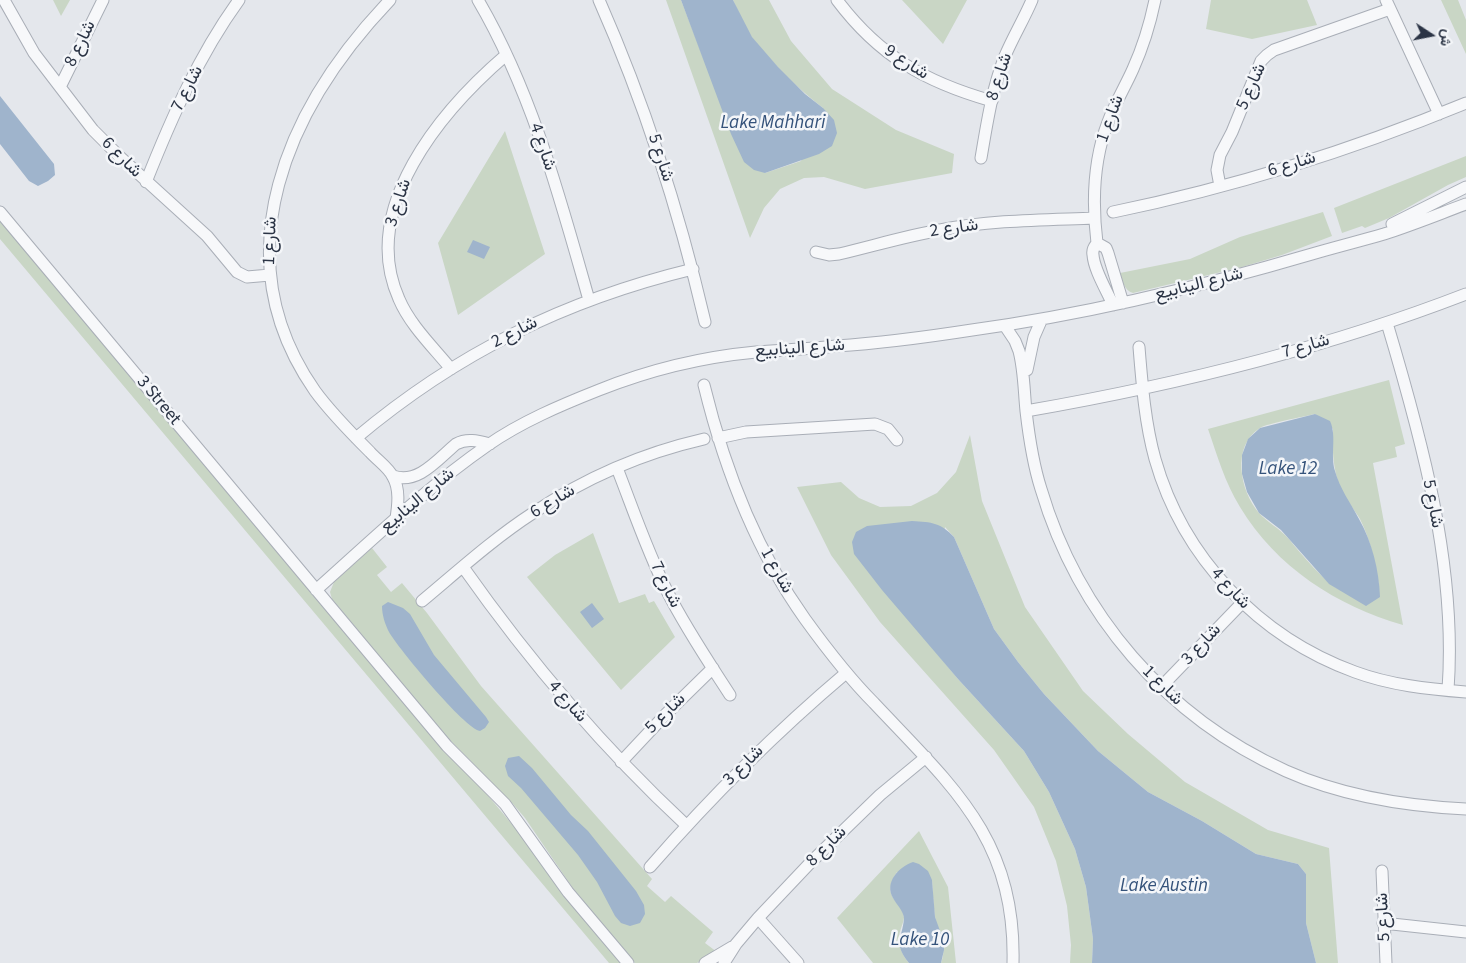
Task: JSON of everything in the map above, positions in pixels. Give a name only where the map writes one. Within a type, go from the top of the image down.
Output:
[{"type":"street","name":"شارع 6","points":[[4,0],[34,53],[93,130],[146,182],[207,236],[237,272],[247,276],[270,275]]},
{"type":"street","name":"شارع 8","points":[[60,88],[103,0]]},
{"type":"street","name":"شارع 7","points":[[146,182],[164,136],[186,90],[210,46],[239,0]]},
{"type":"street","name":"شارع 1","points":[[390,0],[356,39],[336,67],[302,122],[290,147],[274,198],[270,231],[270,275],[276,310],[298,363],[314,390],[334,415],[393,476]]},
{"type":"street","name":"شارع 4","points":[[478,0],[520,86],[545,155],[589,300]]},
{"type":"street","name":"شارع 5","points":[[599,0],[626,63],[667,178],[693,269],[705,322]]},
{"type":"street","name":"شارع 9","points":[[837,0],[867,35],[908,68],[962,93],[992,101]]},
{"type":"street","name":"شارع 8","points":[[981,158],[992,101],[1005,57],[1032,0]]},
{"type":"street","name":"شارع 1","points":[[1118,304],[1093,258],[1094,248],[1097,243],[1094,194],[1100,147],[1116,102],[1133,70],[1146,36],[1155,0]]},
{"type":"street","name":"شارع 5","points":[[1220,186],[1217,170],[1220,155],[1232,132],[1261,61],[1274,50],[1388,5]]},
{"type":"street","points":[[1388,5],[1440,114]]},
{"type":"street","name":"شارع 3","points":[[451,369],[413,324],[399,299],[390,273],[387,246],[390,220],[406,176],[439,125],[462,96],[506,55]]},
{"type":"street","name":"شارع 6","points":[[1113,212],[1220,186],[1320,157],[1440,114],[1466,102]]},
{"type":"street","name":"شارع الينابيع","points":[[1344,245],[1357,237],[1403,219],[1466,188]]},
{"type":"street","name":"شارع الينابيع","points":[[316,590],[396,518],[457,467],[490,444],[525,424],[599,390],[637,376],[715,357],[882,342],[1041,320],[1222,280],[1388,232],[1466,204]]},
{"type":"street","name":"3 Street","points":[[0,212],[447,746],[505,804],[568,892],[628,963]]},
{"type":"street","name":"شارع 2","points":[[816,252],[829,255],[839,254],[910,236],[974,225],[1094,218]]},
{"type":"street","name":"شارع 1","points":[[1097,243],[1102,244],[1108,252],[1118,304]]},
{"type":"street","name":"شارع 2","points":[[356,438],[378,419],[451,369],[517,331],[589,300],[639,283],[693,269]]},
{"type":"street","name":"شارع 7","points":[[1143,389],[1264,359],[1387,323],[1466,294]]},
{"type":"street","name":"شارع 1","points":[[1024,388],[1030,348],[1041,320]]},
{"type":"street","name":"شارع 5","points":[[1387,323],[1422,451],[1444,566],[1450,631],[1448,690]]},
{"type":"street","name":"شارع 1","points":[[1005,326],[1015,341],[1022,360],[1032,453],[1040,487],[1064,553],[1090,602],[1106,625],[1142,668],[1190,713],[1220,736],[1287,772],[1322,784],[1379,799],[1408,804],[1466,809]]},
{"type":"street","name":"شارع 4","points":[[1139,347],[1151,443],[1161,478],[1175,511],[1203,558],[1221,581],[1242,603],[1287,638],[1336,665],[1389,682],[1466,692]]},
{"type":"street","name":"شارع 1","points":[[704,384],[718,438],[737,493],[766,555],[804,617],[846,673],[941,774],[968,807],[985,836],[997,860],[1008,899],[1012,925],[1013,963]]},
{"type":"street","points":[[1026,411],[1143,389]]},
{"type":"street","points":[[718,438],[753,432],[875,424],[888,429],[897,440]]},
{"type":"street","name":"شارع 6","points":[[422,601],[497,539],[539,509],[585,482],[666,449],[704,439]]},
{"type":"street","points":[[393,476],[406,479],[418,476],[456,444],[463,441],[470,440],[490,444]]},
{"type":"street","name":"شارع 7","points":[[617,468],[666,589],[685,624],[730,695]]},
{"type":"street","points":[[393,476],[398,490],[396,518]]},
{"type":"street","name":"شارع 4","points":[[463,567],[541,672],[585,724],[686,825]]},
{"type":"street","name":"شارع 3","points":[[1162,687],[1242,603]]},
{"type":"street","name":"شارع 5","points":[[621,762],[713,668]]},
{"type":"street","name":"شارع 3","points":[[650,867],[686,825],[735,774],[779,731],[846,673]]},
{"type":"street","name":"شارع 8","points":[[724,963],[736,944],[758,918],[845,829],[880,795],[926,758]]},
{"type":"street","name":"شارع 5","points":[[1382,871],[1386,963]]},
{"type":"street","points":[[758,918],[798,963]]},
{"type":"street","points":[[1383,923],[1466,932]]},
{"type":"street","name":"شارع 8","points":[[709,962],[736,944]]},
{"type":"green space","points":[[53,0],[70,0],[61,16]]},
{"type":"green space","points":[[666,0],[681,0],[703,57],[765,173],[801,161],[823,108],[777,67],[753,39],[733,0],[769,0],[791,41],[832,89],[896,130],[954,154],[952,173],[865,189],[824,177],[804,178],[780,189],[764,208],[750,238]]},
{"type":"green space","points":[[902,0],[967,0],[943,44]]},
{"type":"green space","points":[[1211,0],[1307,0],[1317,25],[1252,39],[1206,29]]},
{"type":"green space","points":[[1441,0],[1458,0],[1466,20],[1466,54]]},
{"type":"green space","points":[[505,131],[545,254],[458,315],[438,243]]},
{"type":"green space","points":[[1466,156],[1466,177],[1389,218],[1365,228],[1362,226],[1342,233],[1334,208]]},
{"type":"green space","points":[[0,212],[628,963],[609,963],[0,239]]},
{"type":"green space","points":[[1323,212],[1332,236],[1282,255],[1242,267],[1133,293],[1126,288],[1120,273],[1190,259],[1240,237]]},
{"type":"green space","points":[[1389,380],[1405,444],[1395,447],[1397,457],[1373,463],[1403,625],[1355,607],[1332,595],[1290,566],[1271,548],[1255,529],[1235,498],[1222,469],[1208,429]],"holes":[[[1315,414],[1333,429],[1334,460],[1338,482],[1343,494],[1364,527],[1372,552],[1379,586],[1342,590],[1329,583],[1284,534],[1259,513],[1252,504],[1243,481],[1242,457],[1245,446],[1251,436],[1260,428]]]},
{"type":"green space","points":[[970,435],[982,501],[1025,607],[1083,691],[1128,734],[1185,782],[1268,830],[1329,848],[1338,963],[1316,963],[1306,923],[1306,874],[1298,864],[1256,854],[1202,821],[1148,792],[1098,751],[1044,694],[994,629],[954,537],[945,527],[926,640],[958,679],[1024,751],[1049,792],[1075,849],[1086,887],[1093,939],[1092,963],[1070,963],[1071,945],[1067,906],[1056,861],[1034,807],[994,750],[880,622],[831,555],[797,487],[841,482],[859,498],[880,507],[911,506],[937,493],[956,472]]},
{"type":"green space","points":[[593,533],[619,603],[645,594],[649,603],[654,601],[675,637],[621,690],[527,577],[555,555]]},
{"type":"green space","points":[[372,548],[387,567],[377,575],[391,592],[402,583],[427,613],[481,686],[652,879],[647,886],[665,902],[671,896],[713,932],[705,943],[717,952],[697,963],[635,963],[572,887],[525,818],[443,733],[332,599],[330,592],[334,582]]},
{"type":"green space","points":[[919,831],[948,887],[956,963],[941,963],[943,945],[935,917],[932,880],[897,872],[892,881],[891,894],[903,912],[904,918],[899,941],[909,963],[873,963],[837,918]]},
{"type":"water","name":"Lake Mahhari","points":[[681,0],[733,0],[752,37],[778,67],[834,120],[837,133],[832,146],[819,154],[765,173],[754,170],[744,162],[731,134]]},
{"type":"water","points":[[0,96],[54,164],[55,175],[38,186],[29,181],[0,144]]},
{"type":"water","points":[[473,240],[490,247],[484,259],[467,252]]},
{"type":"water","name":"Lake 12","points":[[1315,414],[1330,421],[1333,433],[1333,459],[1337,478],[1364,528],[1374,556],[1380,597],[1366,606],[1329,584],[1281,530],[1259,513],[1247,492],[1242,474],[1242,455],[1248,439],[1260,428]]},
{"type":"water","name":"Lake Austin","points":[[912,521],[936,524],[954,537],[994,629],[1044,694],[1098,751],[1148,792],[1202,821],[1256,854],[1298,864],[1306,874],[1306,923],[1316,963],[1092,963],[1093,939],[1086,887],[1075,849],[1049,792],[1024,751],[958,679],[882,590],[854,554],[852,542],[856,532],[867,526]]},
{"type":"water","points":[[388,602],[403,608],[410,614],[434,655],[486,717],[489,722],[485,728],[480,731],[472,727],[461,717],[432,687],[405,654],[389,632],[385,623],[382,606]]},
{"type":"water","points":[[592,603],[604,619],[592,628],[580,612]]},
{"type":"water","points":[[519,756],[532,768],[571,815],[588,831],[636,891],[644,905],[645,914],[640,923],[630,926],[621,923],[615,916],[597,882],[578,855],[521,788],[508,776],[505,766],[508,758]]},
{"type":"water","name":"Lake 10","points":[[913,862],[928,871],[932,880],[935,917],[944,942],[941,963],[909,963],[901,950],[900,941],[904,916],[893,898],[890,886],[898,871]]}]
